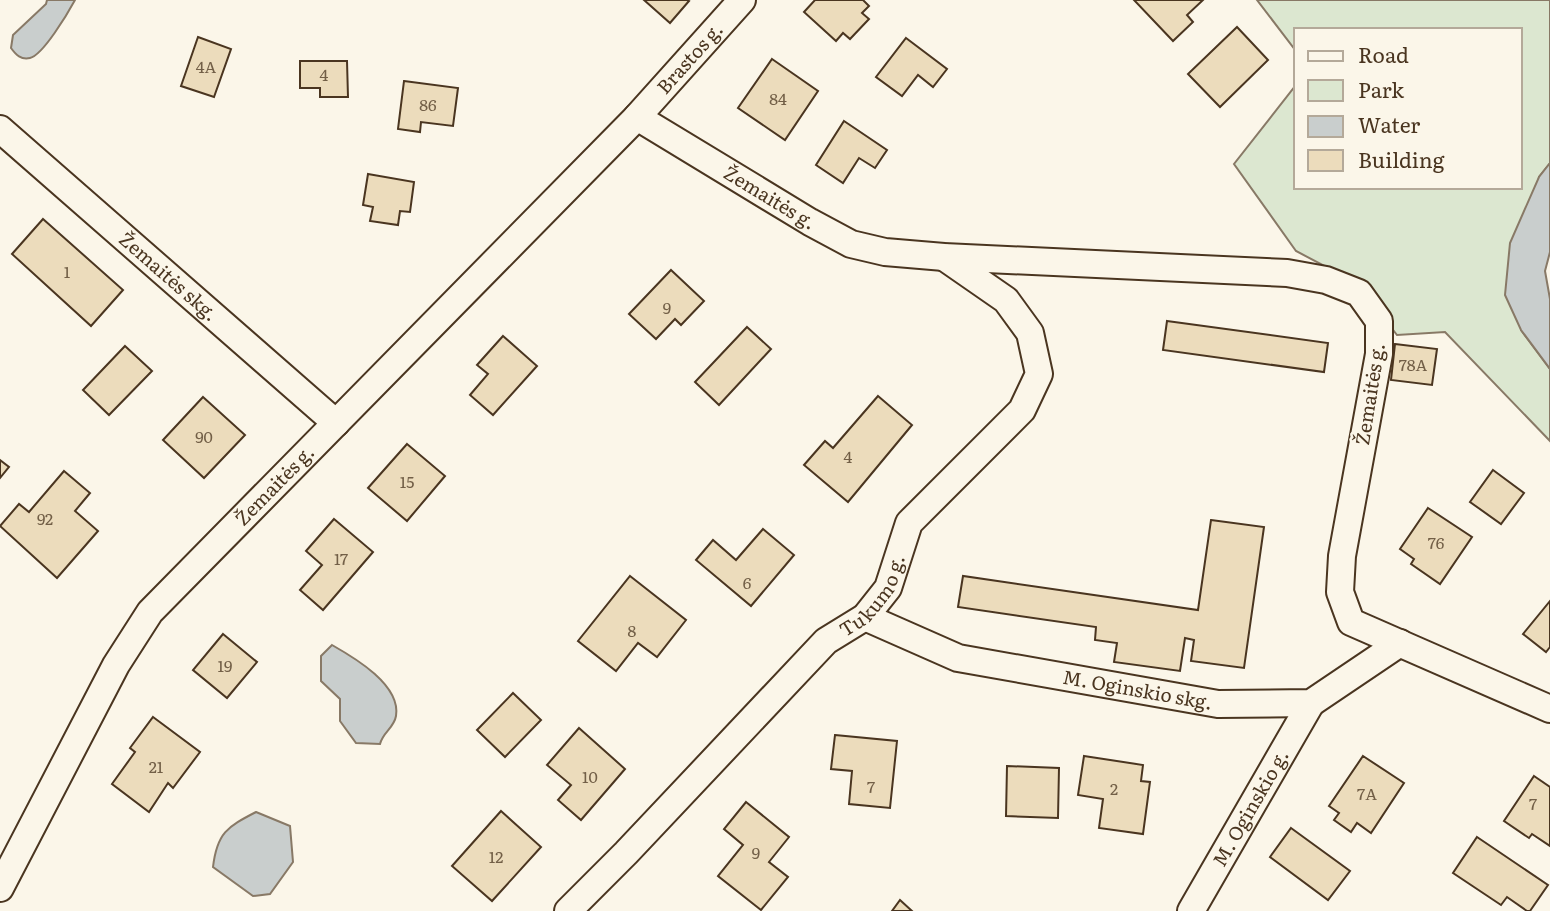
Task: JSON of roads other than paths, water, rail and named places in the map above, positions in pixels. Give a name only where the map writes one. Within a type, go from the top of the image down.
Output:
[{"type":"street","name":"Brastos g.","points":[[637,117],[742,0]]},
{"type":"street","name":"Žemaitės g.","points":[[0,888],[117,666],[150,612],[637,117],[810,222],[851,244],[885,253],[1287,273],[1326,280],[1359,293],[1379,321],[1379,354],[1342,556],[1340,592],[1351,622],[1550,709]]},
{"type":"street","name":"Žemaitės skg.","points":[[0,130],[336,423]]},
{"type":"street","name":"Tukumo g.","points":[[568,911],[826,641],[865,617],[888,588],[909,523],[1022,410],[1039,374],[1030,333],[1006,300],[944,257]]},
{"type":"street","name":"M. Oginskio skg.","points":[[865,617],[958,658],[1218,704],[1311,703]]},
{"type":"street","points":[[1311,703],[1400,643]]},
{"type":"street","name":"M. Oginskio g.","points":[[1191,911],[1311,703]]},
{"type":"water","points":[[47,0],[75,0],[42,50],[30,58],[21,58],[11,48],[13,35]]},
{"type":"water","points":[[1550,163],[1550,252],[1545,271],[1550,299],[1550,369],[1521,330],[1505,295],[1510,243],[1539,177]]},
{"type":"water","points":[[332,645],[374,674],[391,694],[396,705],[396,716],[380,744],[356,743],[340,721],[340,699],[321,681],[321,656]]},
{"type":"water","points":[[256,812],[290,826],[293,862],[270,894],[253,896],[213,867],[217,846],[225,832]]}]
